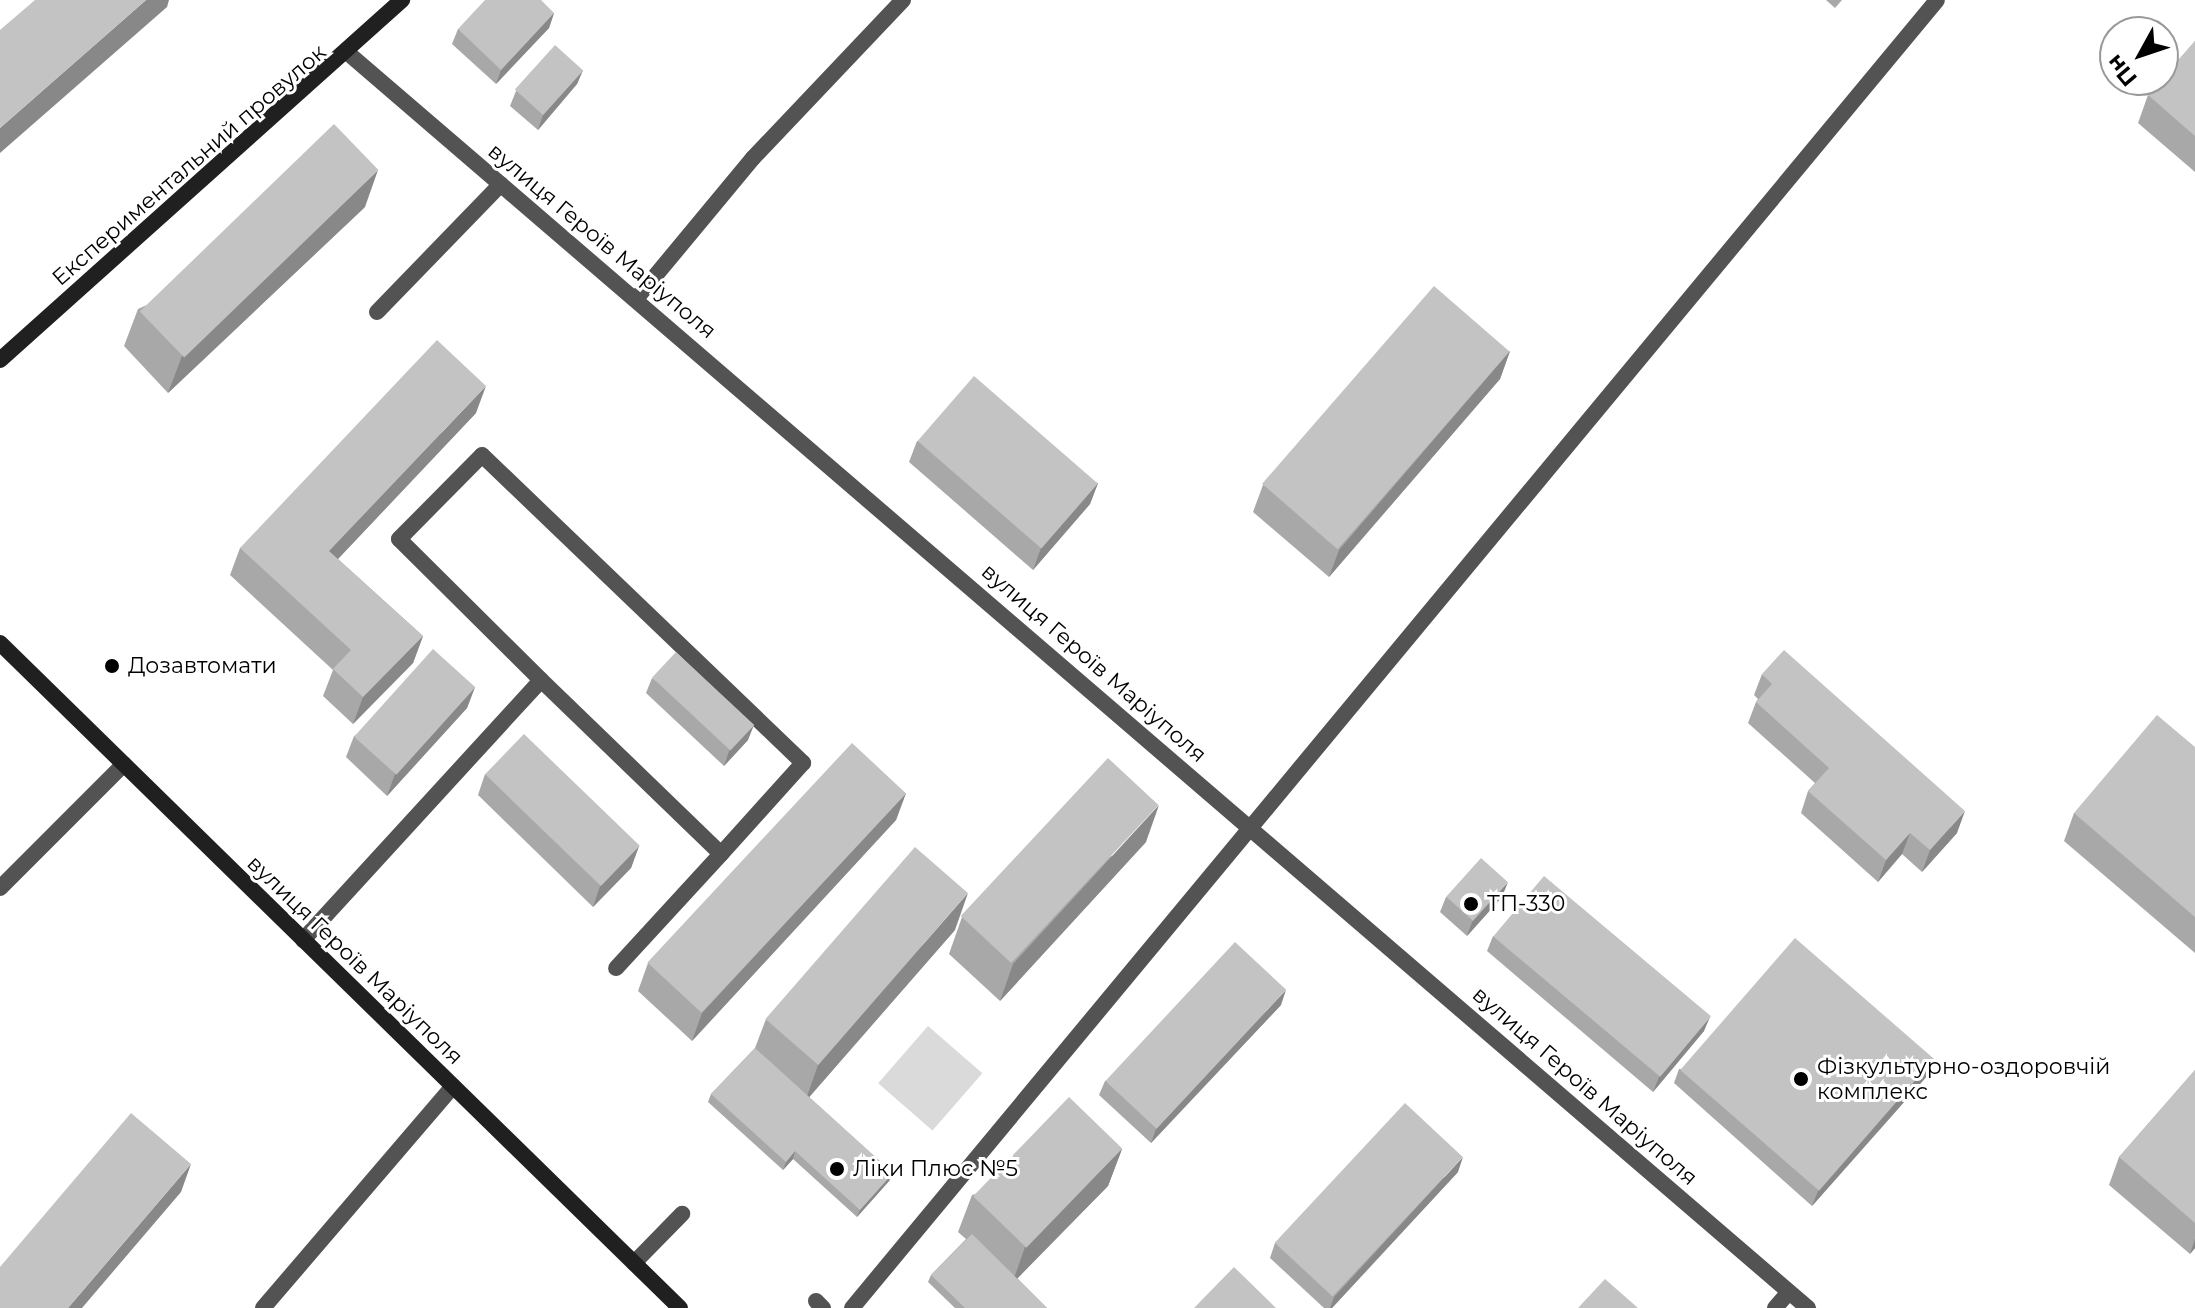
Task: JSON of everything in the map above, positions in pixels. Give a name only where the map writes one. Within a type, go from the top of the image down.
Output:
[{"type":"main road","name":"Експериментальний провулок","points":[[0,360],[349,54],[385,6],[402,0]]},
{"type":"main road","name":"вулиця Героїв Маріуполя","points":[[0,643],[680,1308]]},
{"type":"street","points":[[636,299],[753,158],[903,0]]},
{"type":"street","points":[[852,1308],[1937,0]]},
{"type":"street","name":"вулиця Героїв Маріуполя","points":[[349,54],[1808,1308]]},
{"type":"street","points":[[377,312],[501,184]]},
{"type":"street","points":[[616,968],[721,854],[803,763],[482,455],[399,539],[721,854]]},
{"type":"street","points":[[303,940],[541,680]]},
{"type":"street","points":[[0,888],[124,764]]},
{"type":"street","points":[[263,1308],[453,1086]]},
{"type":"street","points":[[634,1263],[682,1214]]},
{"type":"street","points":[[1775,1308],[1789,1292]]},
{"type":"shaded area","points":[[928,1026],[982,1073],[932,1131],[878,1083]]},
{"type":"building","points":[[35,0],[146,0],[0,128],[0,30]]},
{"type":"building","points":[[485,0],[541,0],[554,13],[501,70],[458,29]]},
{"type":"building","points":[[2195,41],[2195,136],[2149,96],[2179,96],[2179,60]]},
{"type":"building","points":[[555,45],[583,70],[543,115],[515,90]]},
{"type":"building","points":[[334,124],[378,170],[184,358],[140,312]]},
{"type":"building","points":[[1434,286],[1509,352],[1338,549],[1262,484]]},
{"type":"building","points":[[437,340],[486,386],[329,551],[423,636],[363,697],[333,669],[351,650],[240,548]]},
{"type":"building","points":[[974,376],[1098,484],[1041,548],[918,441]]},
{"type":"building","points":[[433,649],[475,687],[396,775],[354,737]]},
{"type":"building","points":[[1784,650],[1965,811],[1930,850],[1910,833],[1886,860],[1808,791],[1829,768],[1756,702],[1772,684],[1762,674]]},
{"type":"building","points":[[676,652],[754,725],[730,751],[652,678]]},
{"type":"building","points":[[2157,715],[2195,747],[2195,917],[2074,813]]},
{"type":"building","points":[[524,734],[640,846],[601,886],[485,774]]},
{"type":"building","points":[[852,743],[906,793],[702,1013],[647,962]]},
{"type":"building","points":[[1108,758],[1158,805],[1011,963],[961,916]]},
{"type":"building","points":[[915,847],[968,893],[818,1065],[765,1019]]},
{"type":"building","points":[[1481,858],[1508,882],[1473,921],[1446,897]]},
{"type":"building","points":[[1544,876],[1711,1016],[1660,1077],[1493,937]]},
{"type":"building","name":"Фізкультурно-оздоровчій комплекс","points":[[1795,938],[1934,1059],[1819,1191],[1680,1070]]},
{"type":"building","points":[[1235,942],[1286,990],[1157,1129],[1105,1081]]},
{"type":"building","points":[[755,1048],[893,1173],[860,1210],[795,1151],[786,1162],[711,1094]]},
{"type":"building","points":[[2195,1070],[2195,1223],[2119,1157]]},
{"type":"building","points":[[1069,1097],[1122,1148],[1026,1248],[973,1196]]},
{"type":"building","points":[[1405,1103],[1463,1157],[1333,1297],[1275,1243]]},
{"type":"building","points":[[131,1113],[191,1164],[68,1308],[0,1308],[0,1267]]},
{"type":"building","points":[[972,1234],[1047,1308],[965,1308],[931,1275]]},
{"type":"building","points":[[1234,1267],[1276,1308],[1194,1308]]},
{"type":"building","points":[[1605,1279],[1638,1308],[1578,1308]]},
{"type":"place","name":"Дозавтомати","points":[[112,666]]},
{"type":"place","name":"ТП-330","points":[[1471,904]]},
{"type":"place","name":"Фізкультурно-оздоровчій комплекс","points":[[1801,1079]]},
{"type":"place","name":"Ліки Плюс №5","points":[[837,1169]]}]
